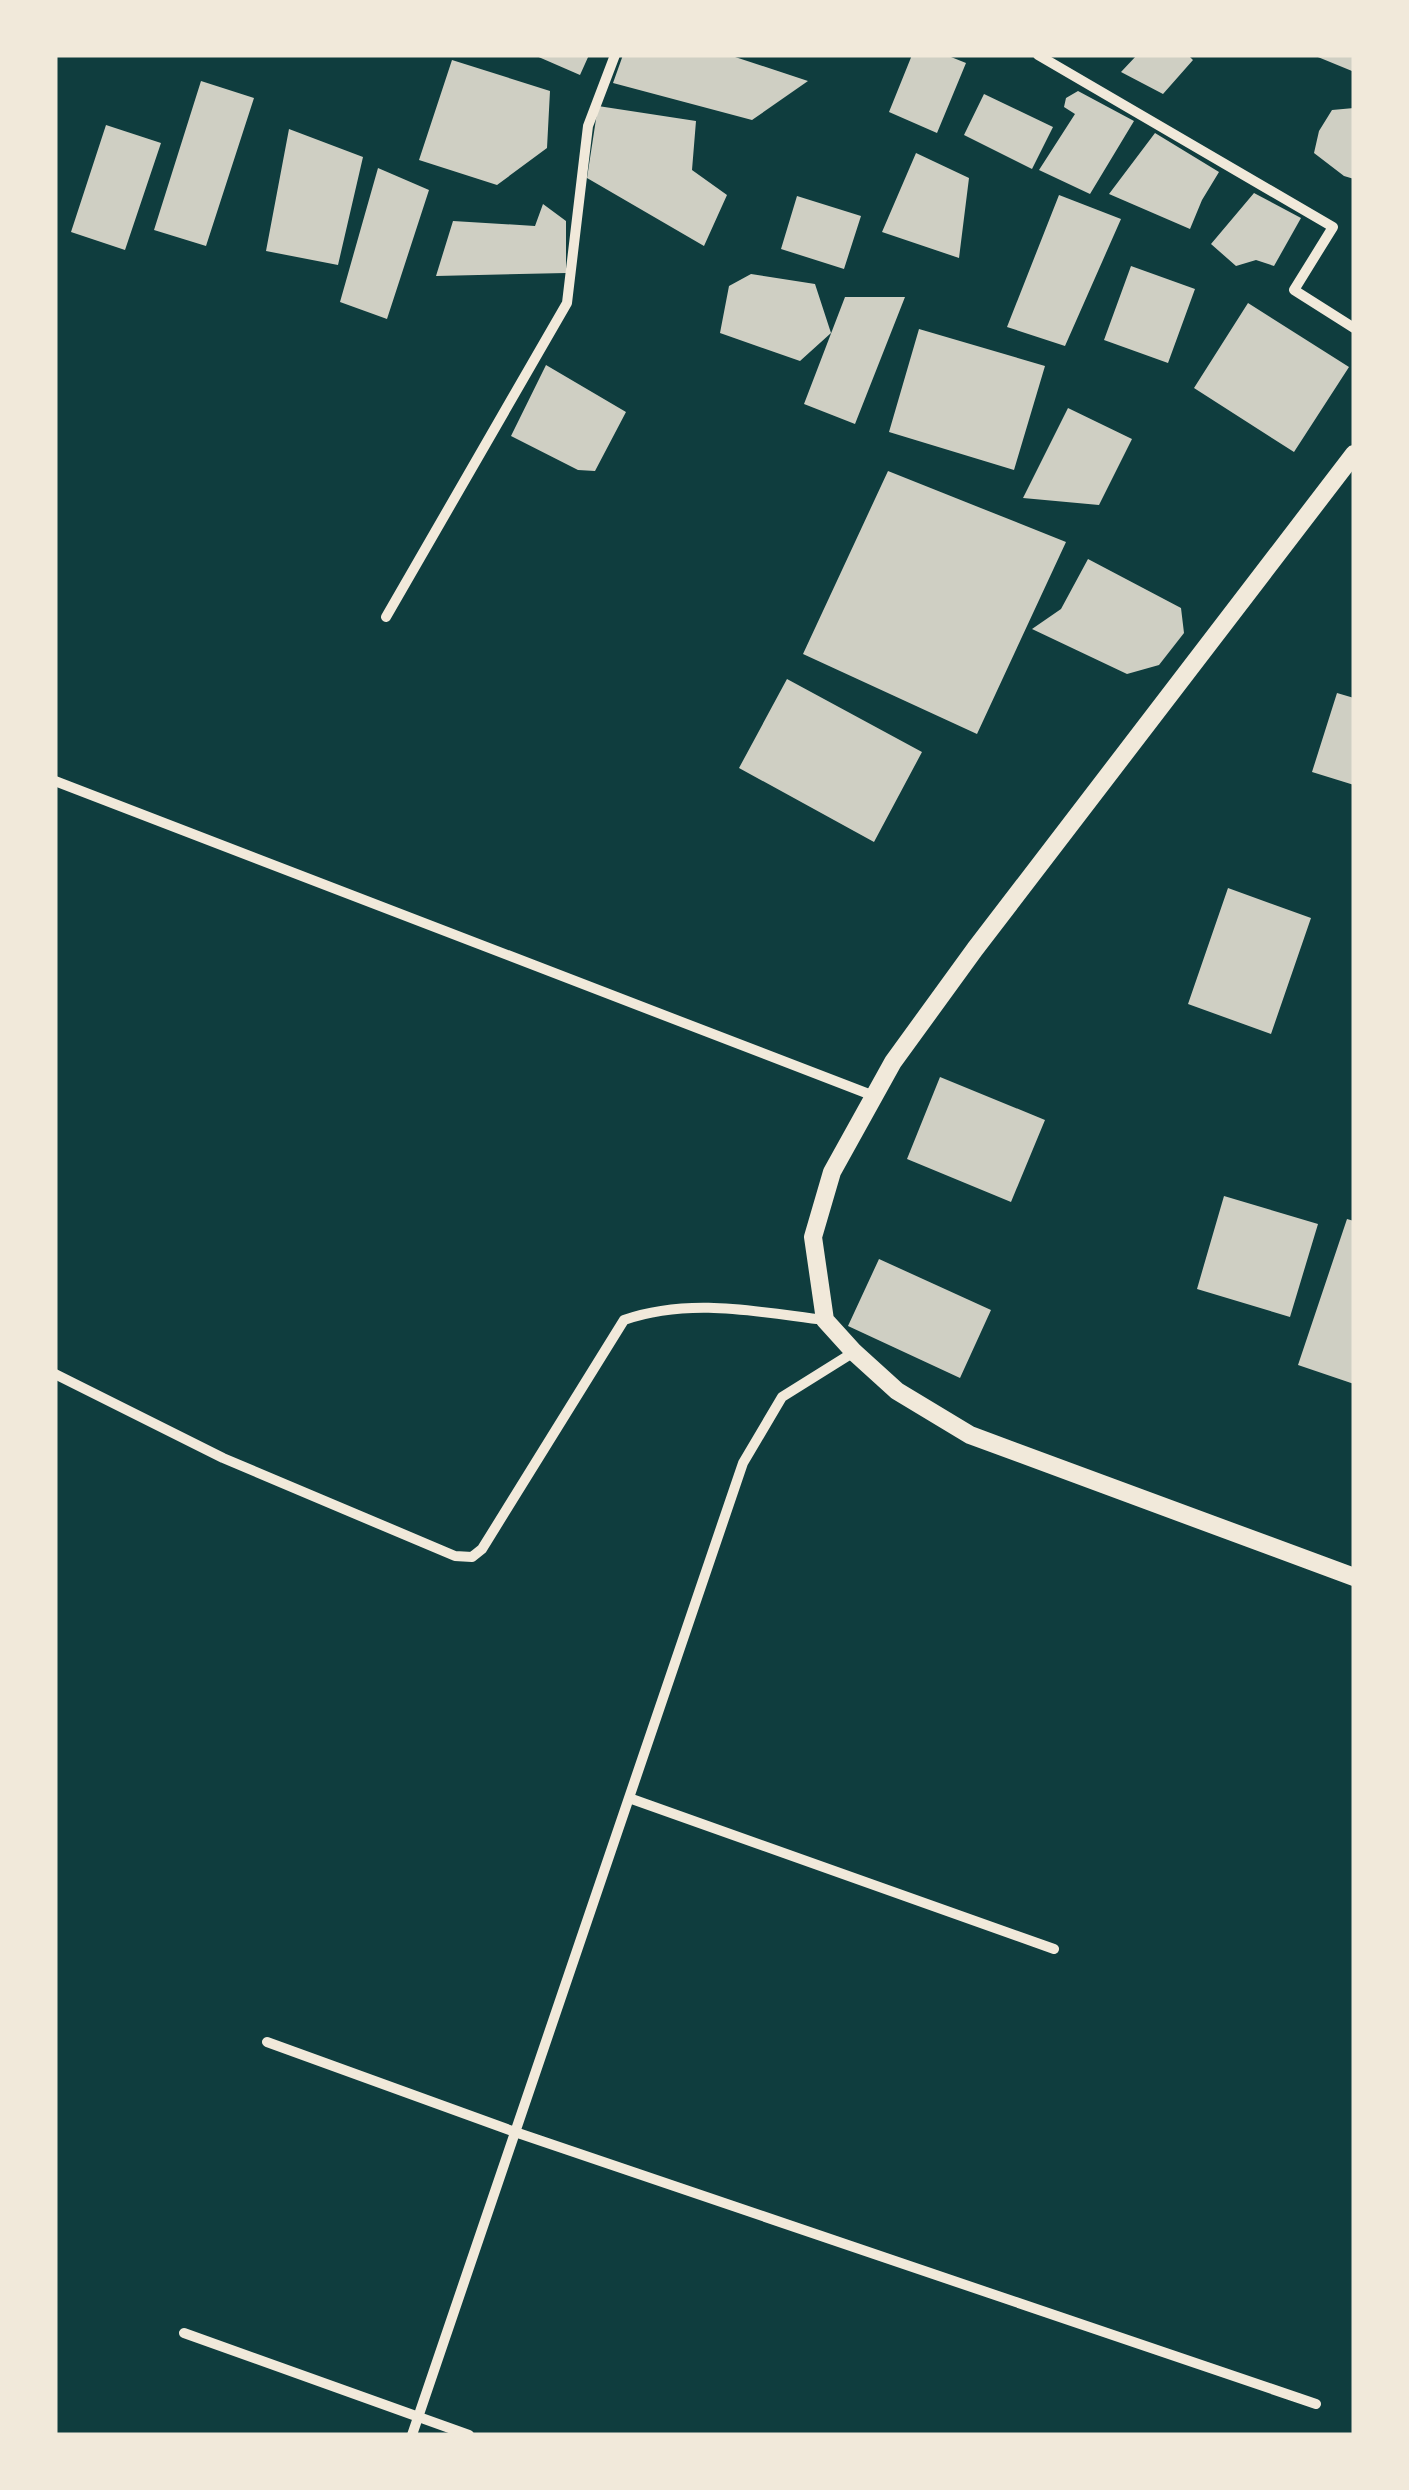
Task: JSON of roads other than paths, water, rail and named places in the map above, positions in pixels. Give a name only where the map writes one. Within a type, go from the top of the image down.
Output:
[{"type":"street","points":[[386,618],[567,303],[588,126],[615,55]]},
{"type":"street","points":[[1038,55],[1333,227],[1294,290],[1354,328]]},
{"type":"street","points":[[1354,454],[893,1062],[832,1172],[813,1237],[825,1320],[897,1391],[970,1435],[1354,1577]]},
{"type":"street","points":[[55,780],[874,1096]]},
{"type":"street","points":[[55,1374],[223,1458],[455,1556],[472,1556],[482,1549],[624,1320],[655,1309],[715,1307],[825,1320]]},
{"type":"street","points":[[412,2435],[743,1463],[782,1397],[854,1352]]},
{"type":"street","points":[[629,1798],[1054,1949]]},
{"type":"street","points":[[266,2042],[515,2132],[1316,2404]]},
{"type":"street","points":[[184,2333],[469,2435]]}]
